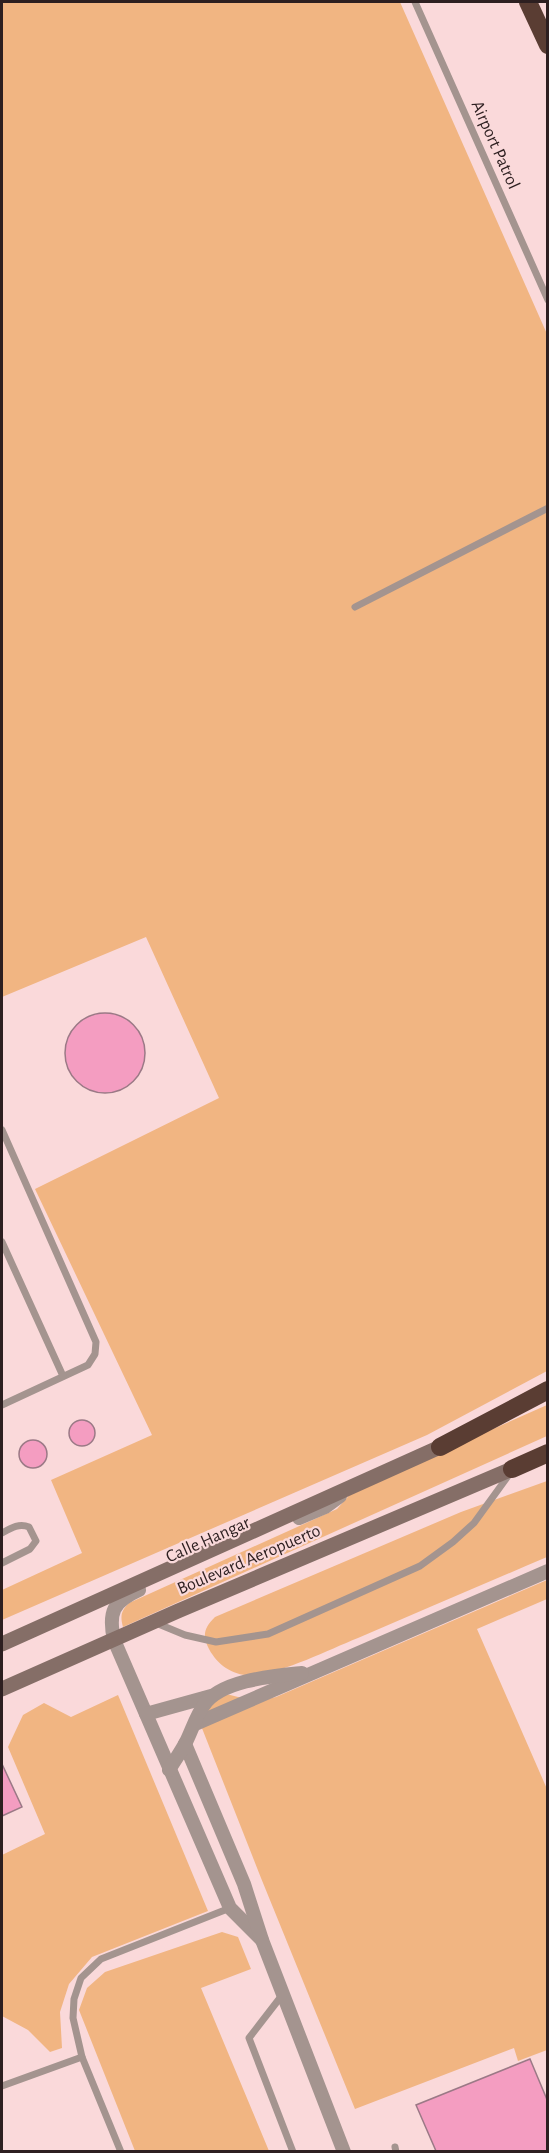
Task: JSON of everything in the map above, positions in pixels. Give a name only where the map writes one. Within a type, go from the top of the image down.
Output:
[{"type":"highway","points":[[528,2],[548,45]]},
{"type":"highway","points":[[440,1448],[548,1390]]},
{"type":"highway","points":[[440,1448],[548,1399]]},
{"type":"highway","points":[[512,1469],[548,1455]]},
{"type":"street","name":"Boulevard Aeropuerto","points":[[2,1644],[440,1448]]},
{"type":"street","name":"Boulevard Aeropuerto","points":[[2,1689],[512,1469]]},
{"type":"street","name":"Calle Hangar","points":[[114,1640],[111,1629],[112,1612],[121,1599],[325,1507],[348,1490]]},
{"type":"street","points":[[195,1724],[548,1570]]},
{"type":"street","points":[[114,1640],[230,1908],[262,1940]]},
{"type":"street","points":[[146,1714],[211,1696],[223,1689],[242,1683],[316,1671]]},
{"type":"street","points":[[169,1770],[185,1744],[203,1706],[211,1696]]},
{"type":"street","points":[[185,1744],[244,1884],[262,1940],[344,2151]]},
{"type":"lane","name":"Airport Patrol","points":[[415,2],[548,300]]},
{"type":"lane","points":[[355,607],[548,508]]},
{"type":"lane","points":[[2,1130],[96,1342],[95,1354],[88,1365],[2,1405]]},
{"type":"lane","points":[[2,1242],[63,1376]]},
{"type":"lane","points":[[153,1622],[185,1635],[216,1642],[268,1634],[420,1566],[474,1523],[512,1469]]},
{"type":"lane","points":[[2,1533],[19,1524],[24,1525],[29,1527],[36,1541],[30,1550],[2,1563]]},
{"type":"lane","points":[[121,2151],[82,2057],[73,2018],[74,1999],[81,1978],[101,1959],[230,1908]]},
{"type":"lane","points":[[283,1994],[249,2038],[293,2151]]},
{"type":"lane","points":[[2,2086],[82,2057]]},
{"type":"shaded area","points":[[2,2],[400,2],[547,334],[547,1371],[427,1435],[2,1620],[2,1590],[82,1553],[51,1480],[152,1435],[35,1189],[219,1098],[146,937],[2,997]]},
{"type":"shaded area","points":[[547,1405],[547,1436],[123,1627],[122,1614],[129,1603],[337,1509],[353,1491]]},
{"type":"shaded area","points":[[547,1481],[547,1557],[279,1670],[254,1675],[240,1674],[217,1661],[209,1649],[205,1640],[205,1632],[215,1617],[461,1512]]},
{"type":"shaded area","points":[[547,1580],[547,1599],[477,1629],[547,1789],[547,2050],[518,2061],[514,2048],[355,2109],[196,1713],[226,1694],[251,1699],[276,1697]]},
{"type":"shaded area","points":[[118,1695],[208,1911],[92,1957],[69,1984],[60,2012],[62,2048],[50,2052],[28,2030],[2,2016],[2,1855],[45,1834],[8,1747],[23,1715],[44,1703],[71,1717]]},
{"type":"shaded area","points":[[222,1932],[238,1937],[251,1969],[201,1988],[269,2151],[135,2151],[79,2010],[87,1988],[105,1972]]},
{"type":"building","points":[[105,1013],[120,1016],[133,1025],[142,1038],[145,1053],[142,1068],[133,1081],[120,1090],[105,1093],[90,1090],[77,1081],[68,1068],[65,1053],[68,1038],[77,1025],[90,1016]]},
{"type":"building","points":[[82,1420],[92,1423],[95,1433],[92,1443],[82,1446],[72,1443],[69,1433],[72,1423]]},
{"type":"building","points":[[33,1440],[43,1444],[47,1454],[43,1464],[33,1468],[23,1464],[19,1454],[23,1444]]},
{"type":"building","points":[[2,1764],[22,1807],[2,1816]]},
{"type":"building","points":[[530,2059],[548,2102],[548,2151],[436,2151],[416,2105]]}]
